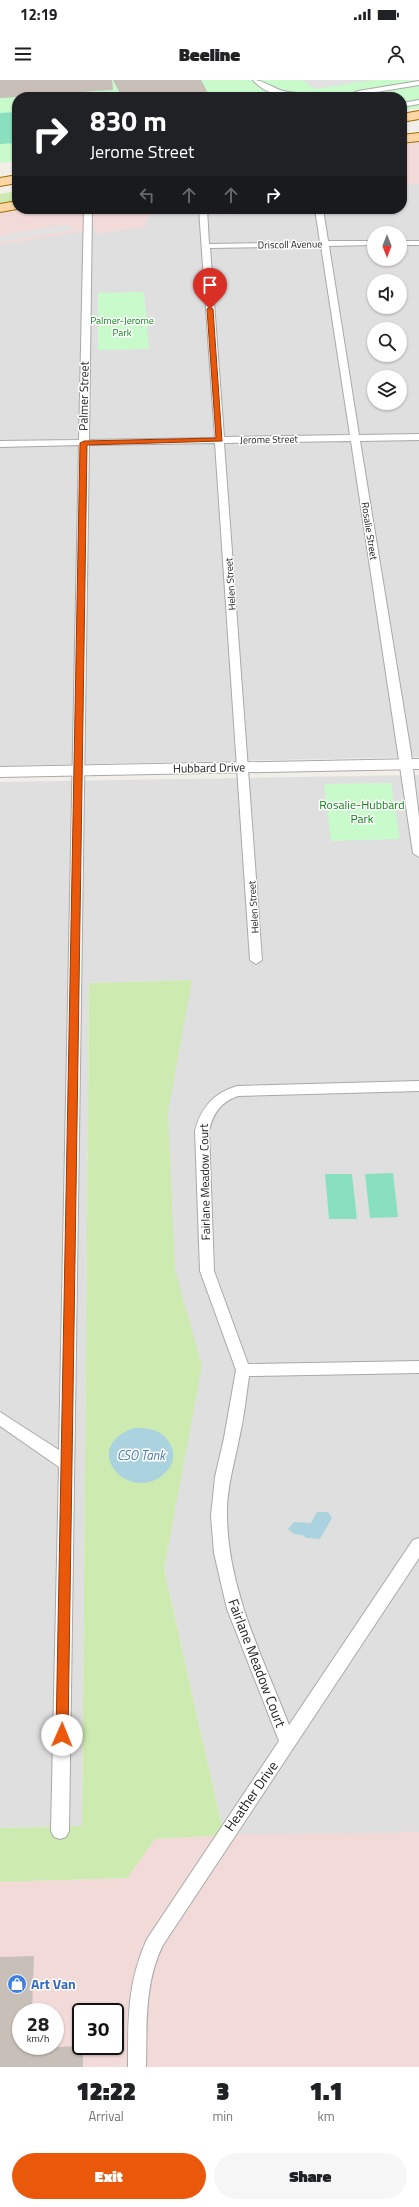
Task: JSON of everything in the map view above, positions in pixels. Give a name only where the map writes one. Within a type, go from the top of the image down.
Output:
[{"type":"main road","points":[[407,117],[419,116]]},
{"type":"main road","points":[[407,139],[418,138]]},
{"type":"main road","points":[[0,182],[12,180]]},
{"type":"main road","points":[[0,190],[12,188]]},
{"type":"main road","points":[[0,208],[12,206]]},
{"type":"street","points":[[257,80],[267,88],[280,92]]},
{"type":"street","points":[[364,92],[419,83]]},
{"type":"street","points":[[407,104],[419,102]]},
{"type":"street","name":"Palmer Street","points":[[60,1831],[88,214]]},
{"type":"street","name":"Helen Street","points":[[203,214],[256,960]]},
{"type":"street","name":"Rosalie Street","points":[[320,214],[405,753],[412,765],[419,853]]},
{"type":"street","name":"Driscoll Avenue","points":[[206,246],[367,243]]},
{"type":"street","points":[[407,243],[419,243]]},
{"type":"street","name":"Jerome Street","points":[[0,444],[419,437]]},
{"type":"street","name":"Hubbard Drive","points":[[0,772],[412,765]]},
{"type":"street","name":"Fairlane Meadow Court","points":[[288,1743],[235,1609],[222,1553],[219,1516],[223,1477],[232,1438],[243,1370],[207,1271],[202,1131],[205,1116],[214,1102],[225,1095],[237,1091],[419,1086]]},
{"type":"street","points":[[243,1370],[419,1367]]},
{"type":"street","points":[[0,1418],[67,1464]]},
{"type":"street","name":"Heather Drive","points":[[137,2067],[138,1997],[150,1953],[164,1925],[184,1900],[224,1835],[288,1743],[419,1545]]},
{"type":"shaded area","points":[[302,80],[372,80],[315,89]]},
{"type":"shaded area","points":[[419,142],[419,184],[407,184],[407,144]]},
{"type":"shaded area","points":[[407,184],[419,184],[419,757],[0,766],[0,245],[97,228],[97,234],[147,226],[146,217],[163,214],[407,214]]},
{"type":"shaded area","points":[[12,210],[12,214],[164,214],[147,217],[147,226],[97,234],[96,229],[0,245],[0,212]]},
{"type":"shaded area","points":[[150,214],[164,214],[152,216]]},
{"type":"shaded area","points":[[197,214],[261,214],[197,215]]},
{"type":"shaded area","points":[[68,224],[73,230],[0,242],[0,236]]},
{"type":"shaded area","points":[[419,775],[419,1933],[224,1835],[164,1569],[187,1444],[147,1105],[192,980],[89,983],[82,1826],[0,1828],[0,782]]},
{"type":"shaded area","points":[[419,1832],[419,2067],[0,2067],[0,1882],[127,1878],[154,1839],[224,1835]]},
{"type":"green space","points":[[0,80],[419,80],[419,108],[407,110],[407,92],[12,92],[12,162],[0,163]]},
{"type":"green space","points":[[12,112],[12,143],[0,144],[0,113]]},
{"type":"green space","points":[[12,192],[12,204],[0,205],[0,194]]},
{"type":"green space","name":"Palmer-Jerome Park","points":[[144,292],[149,349],[98,350],[98,293]]},
{"type":"green space","name":"Rosalie-Hubbard Park","points":[[391,783],[400,839],[331,841],[324,784]]},
{"type":"green space","points":[[192,980],[168,1112],[175,1270],[202,1366],[164,1569],[224,1835],[155,1839],[127,1878],[0,1882],[0,1828],[82,1826],[89,983]]},
{"type":"green space","points":[[393,1173],[398,1217],[370,1218],[365,1174]]},
{"type":"green space","points":[[325,1174],[352,1174],[357,1219],[329,1219]]},
{"type":"water","name":"CSO Tank","points":[[134,1428],[156,1431],[166,1438],[172,1448],[173,1460],[171,1466],[167,1471],[153,1481],[139,1483],[126,1479],[116,1471],[110,1461],[110,1449],[117,1437]]},
{"type":"water","points":[[317,1512],[328,1512],[332,1518],[320,1539],[306,1538],[303,1535],[294,1534],[288,1529],[294,1522],[311,1523]]},
{"type":"building","points":[[0,80],[112,80],[113,90],[78,92],[12,92],[12,97],[0,98]]},
{"type":"building","points":[[113,80],[201,80],[207,92],[119,92]]},
{"type":"building","name":"Art Van","points":[[34,1956],[32,2003],[12,2003],[12,2055],[64,2055],[64,2047],[72,2046],[72,2055],[83,2055],[83,2067],[0,2067],[0,1957]]},
{"type":"place","name":"Art Van","points":[[17,1984]]},
{"type":"route","points":[[62,1735],[84,443],[220,440],[210,309]]}]
